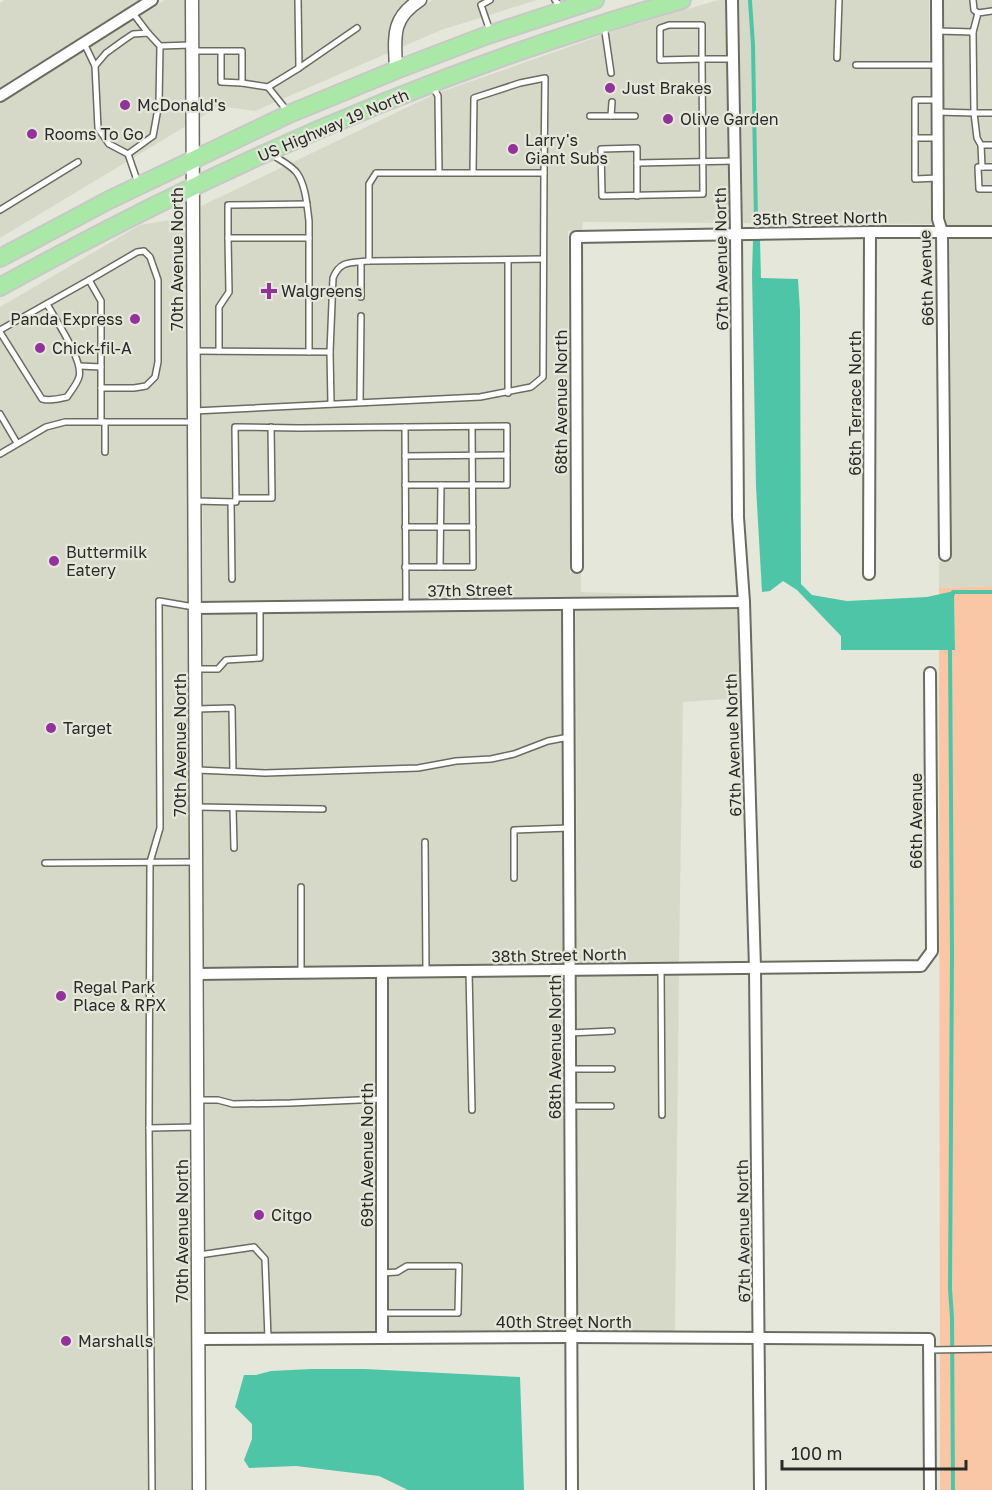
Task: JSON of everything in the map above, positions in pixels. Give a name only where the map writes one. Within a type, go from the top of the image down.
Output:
[{"type":"highway","name":"US Highway 19 North","points":[[0,258],[193,158],[289,114],[559,5],[595,0]]},
{"type":"highway","name":"US Highway 19 North","points":[[0,287],[194,187],[305,135],[481,64],[682,0]]},
{"type":"street","points":[[0,96],[152,0]]},
{"type":"street","name":"70th Avenue North","points":[[192,0],[199,1490]]},
{"type":"street","name":"67th Avenue North","points":[[732,0],[738,517],[744,602],[755,968],[760,1490]]},
{"type":"street","name":"66th Avenue","points":[[937,0],[938,219],[942,232],[945,555]]},
{"type":"street","points":[[396,70],[397,26],[403,15],[416,1]]},
{"type":"street","name":"66th Terrace North","points":[[869,574],[870,232]]},
{"type":"street","name":"35th Street North","points":[[576,237],[736,233],[992,232]]},
{"type":"street","name":"68th Avenue North","points":[[576,237],[577,567]]},
{"type":"street","name":"37th Street","points":[[196,608],[744,602]]},
{"type":"street","name":"68th Avenue North","points":[[568,604],[572,1490]]},
{"type":"street","name":"66th Avenue","points":[[921,966],[932,951],[930,673]]},
{"type":"street","name":"38th Street North","points":[[198,974],[921,966]]},
{"type":"street","name":"69th Avenue North","points":[[382,972],[382,1338]]},
{"type":"street","name":"40th Street North","points":[[199,1339],[759,1338],[929,1345]]},
{"type":"street","points":[[929,1345],[930,1490]]},
{"type":"lane","points":[[298,0],[299,68]]},
{"type":"lane","points":[[490,0],[481,5],[491,34]]},
{"type":"lane","points":[[837,58],[838,0]]},
{"type":"lane","points":[[974,0],[974,10],[978,13]]},
{"type":"lane","points":[[978,13],[992,11]]},
{"type":"lane","points":[[128,154],[153,136],[159,103],[160,46],[132,12]]},
{"type":"lane","points":[[978,13],[973,32],[974,113],[977,138],[981,145],[982,167]]},
{"type":"lane","points":[[604,24],[611,73]]},
{"type":"lane","points":[[637,196],[637,148],[601,149],[602,196],[637,196],[703,194],[702,59],[702,25],[669,25],[660,28],[660,60],[702,59],[733,59]]},
{"type":"lane","points":[[221,51],[221,82],[268,87],[357,28]]},
{"type":"lane","points":[[937,31],[973,32]]},
{"type":"lane","points":[[95,66],[106,53],[124,40],[134,34],[148,33]]},
{"type":"lane","points":[[84,43],[95,66],[98,128],[109,144],[128,154],[139,185]]},
{"type":"lane","points":[[160,46],[242,51],[242,83]]},
{"type":"lane","points":[[856,65],[937,65]]},
{"type":"lane","points":[[0,454],[46,427],[65,422],[194,417],[360,402],[480,398],[531,387],[543,377],[545,78],[520,83],[474,98],[473,172]]},
{"type":"lane","points":[[431,84],[438,96],[439,172]]},
{"type":"lane","points":[[268,87],[289,114]]},
{"type":"lane","points":[[937,100],[915,100],[915,179],[938,178]]},
{"type":"lane","points":[[611,116],[612,102]]},
{"type":"lane","points":[[937,112],[992,113]]},
{"type":"lane","points":[[590,116],[635,116]]},
{"type":"lane","points":[[915,138],[938,138]]},
{"type":"lane","points":[[981,145],[992,145]]},
{"type":"lane","points":[[268,152],[296,171],[307,204],[309,352]]},
{"type":"lane","points":[[637,163],[735,161]]},
{"type":"lane","points":[[0,210],[78,162]]},
{"type":"lane","points":[[992,167],[978,167],[979,189],[992,189]]},
{"type":"lane","points":[[369,261],[369,184],[376,173],[544,173]]},
{"type":"lane","points":[[219,351],[219,307],[229,292],[228,205],[307,204]]},
{"type":"lane","points":[[228,238],[309,238]]},
{"type":"lane","points":[[47,304],[80,366],[80,375],[67,397],[55,400],[42,399],[0,331],[136,252],[144,251],[150,257],[158,280],[158,362],[155,376],[146,386],[101,388]]},
{"type":"lane","points":[[331,404],[330,352],[333,279],[336,269],[344,263],[543,259]]},
{"type":"lane","points":[[508,260],[508,393]]},
{"type":"lane","points":[[361,262],[361,297]]},
{"type":"lane","points":[[89,280],[100,301],[101,388],[105,452]]},
{"type":"lane","points":[[360,402],[361,316]]},
{"type":"lane","points":[[194,351],[330,352]]},
{"type":"lane","points":[[80,366],[101,367]]},
{"type":"lane","points":[[0,414],[17,443]]},
{"type":"lane","points":[[232,579],[235,427],[507,426],[507,485],[405,485]]},
{"type":"lane","points":[[195,501],[272,498],[271,427]]},
{"type":"lane","points":[[405,567],[473,567],[472,427]]},
{"type":"lane","points":[[405,428],[406,605]]},
{"type":"lane","points":[[405,456],[507,455]]},
{"type":"lane","points":[[440,567],[441,485]]},
{"type":"lane","points":[[405,527],[473,527]]},
{"type":"lane","points":[[152,1490],[149,1128],[150,862],[160,828],[159,601],[196,608]]},
{"type":"lane","points":[[196,669],[218,669],[226,660],[260,658],[260,607]]},
{"type":"lane","points":[[196,709],[232,708],[234,771]]},
{"type":"lane","points":[[197,770],[265,773],[418,768],[456,761],[491,759],[514,754],[548,741],[569,737]]},
{"type":"lane","points":[[197,807],[323,809]]},
{"type":"lane","points":[[233,808],[234,848]]},
{"type":"lane","points":[[514,878],[514,830],[569,828]]},
{"type":"lane","points":[[425,842],[426,971]]},
{"type":"lane","points":[[45,863],[197,862]]},
{"type":"lane","points":[[301,887],[301,973]]},
{"type":"lane","points":[[661,969],[662,1114]]},
{"type":"lane","points":[[469,971],[472,1110]]},
{"type":"lane","points":[[570,1033],[612,1031]]},
{"type":"lane","points":[[570,1069],[612,1069]]},
{"type":"lane","points":[[198,1100],[218,1100],[233,1104],[382,1099]]},
{"type":"lane","points":[[570,1106],[610,1106]]},
{"type":"lane","points":[[149,1128],[198,1127]]},
{"type":"lane","points":[[198,1255],[254,1247],[265,1259],[268,1338]]},
{"type":"lane","points":[[382,1273],[397,1272],[407,1266],[459,1266],[458,1313],[382,1313]]},
{"type":"lane","points":[[929,1345],[969,1350],[992,1349]]},
{"type":"shaded area","points":[[4,0],[140,0],[0,88],[0,3]]},
{"type":"shaded area","points":[[165,0],[185,0],[186,126],[0,238],[0,104]]},
{"type":"shaded area","points":[[200,0],[408,0],[396,12],[390,25],[388,53],[255,111],[219,106],[200,118]]},
{"type":"shaded area","points":[[433,0],[537,0],[441,30],[402,47],[404,27],[409,19],[418,9]]},
{"type":"shaded area","points":[[718,0],[725,0],[729,223],[583,222],[582,230],[568,231],[570,573],[581,573],[581,592],[710,596],[203,601],[201,206],[435,94],[623,28]]},
{"type":"shaded area","points":[[739,0],[929,0],[932,224],[743,223]]},
{"type":"shaded area","points":[[944,0],[992,0],[992,226],[948,226],[945,218]]},
{"type":"shaded area","points":[[187,213],[192,1490],[0,1490],[0,307],[140,225],[175,219]]},
{"type":"shaded area","points":[[950,238],[992,239],[992,586],[939,588],[939,562],[952,561]]},
{"type":"shaded area","points":[[760,239],[761,278],[798,279],[801,584],[812,595],[847,601],[927,597],[954,591],[955,650],[841,650],[841,636],[797,590],[783,581],[770,591],[762,592],[756,487],[752,274],[753,240]]},
{"type":"shaded area","points":[[992,586],[992,1490],[940,1490],[939,650],[955,649],[954,592],[939,595],[939,588]]},
{"type":"shaded area","points":[[737,608],[740,698],[683,702],[679,962],[577,963],[576,610]]},
{"type":"shaded area","points":[[561,610],[563,964],[204,968],[203,614]]},
{"type":"shaded area","points":[[679,975],[675,1332],[578,1331],[577,976]]},
{"type":"shaded area","points":[[563,976],[564,1331],[389,1331],[389,978]]},
{"type":"shaded area","points":[[375,978],[375,1331],[206,1331],[205,980]]},
{"type":"shaded area","points":[[311,1369],[365,1369],[520,1377],[524,1490],[408,1490],[379,1476],[296,1466],[249,1468],[244,1460],[252,1439],[252,1424],[235,1407],[244,1375]]},
{"type":"waterway","points":[[750,1],[753,45],[756,223]]},
{"type":"waterway","points":[[953,594],[953,592],[992,592]]},
{"type":"waterway","points":[[950,647],[952,954],[950,1289],[953,1490]]},
{"type":"place","name":"Just Brakes","points":[[610,88]]},
{"type":"place","name":"McDonald's","points":[[125,105]]},
{"type":"place","name":"Olive Garden","points":[[668,119]]},
{"type":"place","name":"Rooms To Go","points":[[32,134]]},
{"type":"place","name":"Larry's Giant Subs","points":[[513,149]]},
{"type":"place","name":"Walgreens","points":[[269,291]]},
{"type":"place","name":"Panda Express","points":[[135,319]]},
{"type":"place","name":"Chick-fil-A","points":[[40,348]]},
{"type":"place","name":"Buttermilk Eatery","points":[[54,561]]},
{"type":"place","name":"Target","points":[[51,728]]},
{"type":"place","name":"Regal Park Place & RPX","points":[[61,996]]},
{"type":"place","name":"Citgo","points":[[259,1215]]},
{"type":"place","name":"Marshalls","points":[[66,1341]]}]
